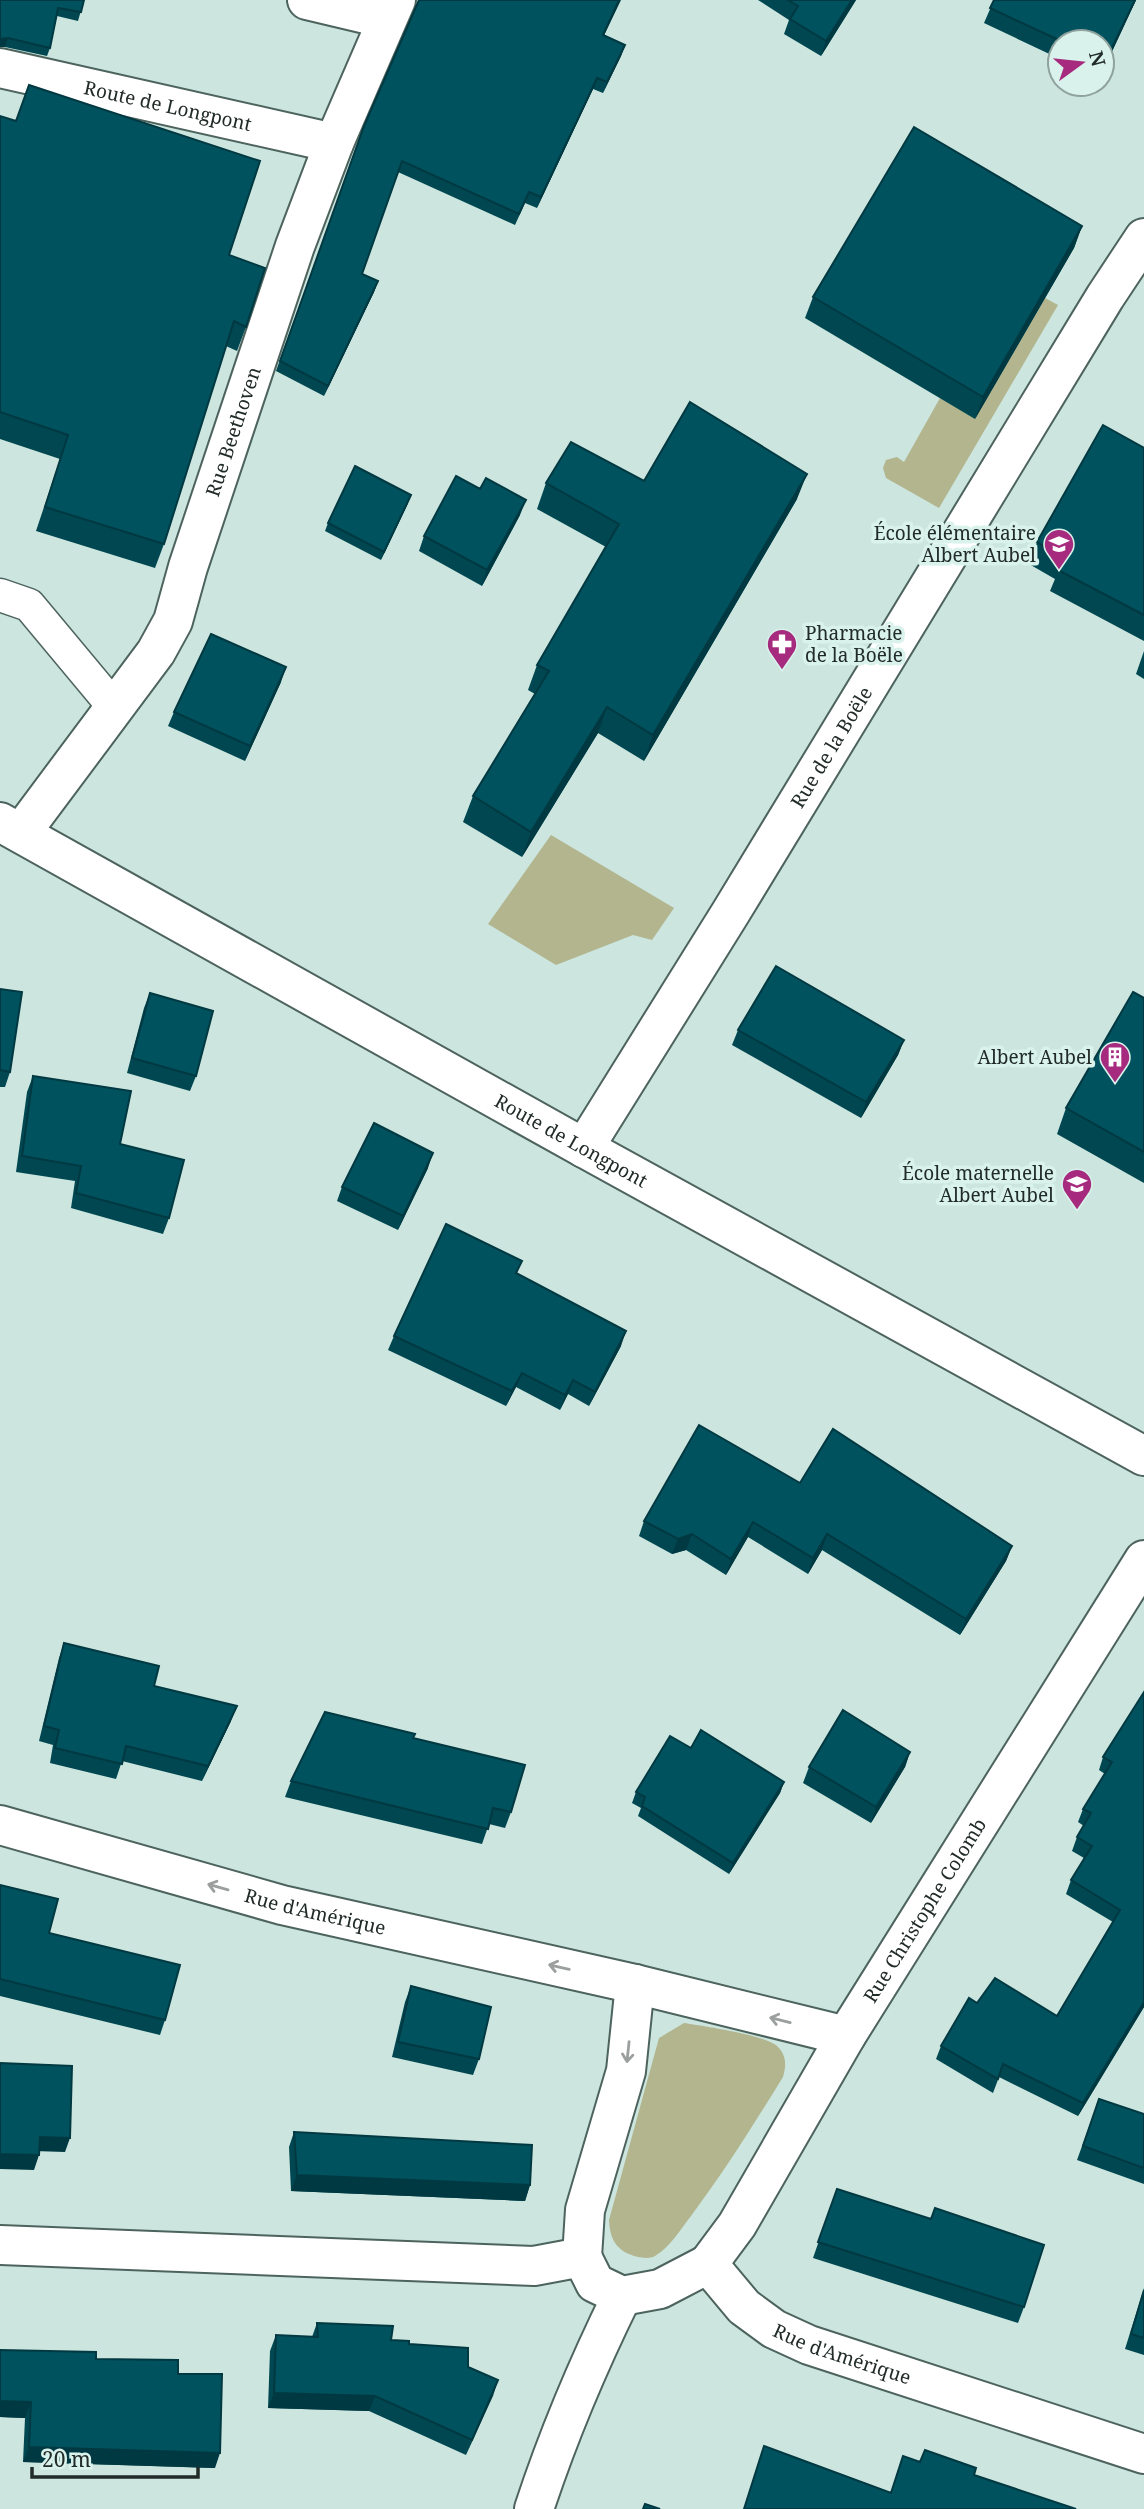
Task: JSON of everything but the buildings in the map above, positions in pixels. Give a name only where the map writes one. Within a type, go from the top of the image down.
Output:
[{"type":"street","points":[[307,0],[392,10]]},
{"type":"street","name":"Rue Beethoven","points":[[11,827],[114,707],[156,652],[173,621],[295,246],[334,143],[392,10]]},
{"type":"street","name":"Route de Longpont","points":[[0,68],[334,143]]},
{"type":"street","name":"Rue de la Boële","points":[[584,1148],[731,912],[1105,297],[1144,239]]},
{"type":"street","name":"Route de Longpont","points":[[11,827],[584,1148],[1144,1456]]},
{"type":"street","name":"Rue Christophe Colomb","points":[[708,2264],[737,2225],[846,2036],[1144,1560]]},
{"type":"street","name":"Rue d'Amérique","points":[[0,1825],[282,1905],[635,1984],[846,2036]]},
{"type":"street","points":[[635,1984],[626,2071],[585,2210],[582,2257],[595,2283],[622,2296],[660,2289],[708,2264]]},
{"type":"street","points":[[0,2245],[534,2266],[582,2257]]},
{"type":"street","name":"Rue d'Amérique","points":[[708,2264],[744,2307],[774,2329],[809,2345],[1144,2454]]},
{"type":"street","points":[[534,2509],[548,2466],[622,2296]]},
{"type":"lane","points":[[0,595],[29,605],[114,707]]},
{"type":"green space","points":[[1045,298],[1058,305],[939,508],[886,478],[883,468],[886,460],[897,457],[904,462],[940,398],[975,418]]},
{"type":"green space","points":[[551,835],[674,908],[652,940],[633,935],[556,965],[488,924]]},
{"type":"green space","points":[[684,2023],[734,2032],[772,2043],[783,2054],[784,2073],[727,2165],[674,2238],[655,2256],[638,2257],[616,2244],[609,2220],[659,2038]]},
{"type":"place","name":"École élémentaire Albert Aubel","points":[[1059,571]]},
{"type":"place","name":"Pharmacie de la Boële","points":[[782,671]]},
{"type":"place","name":"Albert Aubel","points":[[1115,1084]]},
{"type":"place","name":"École maternelle Albert Aubel","points":[[1077,1211]]}]
